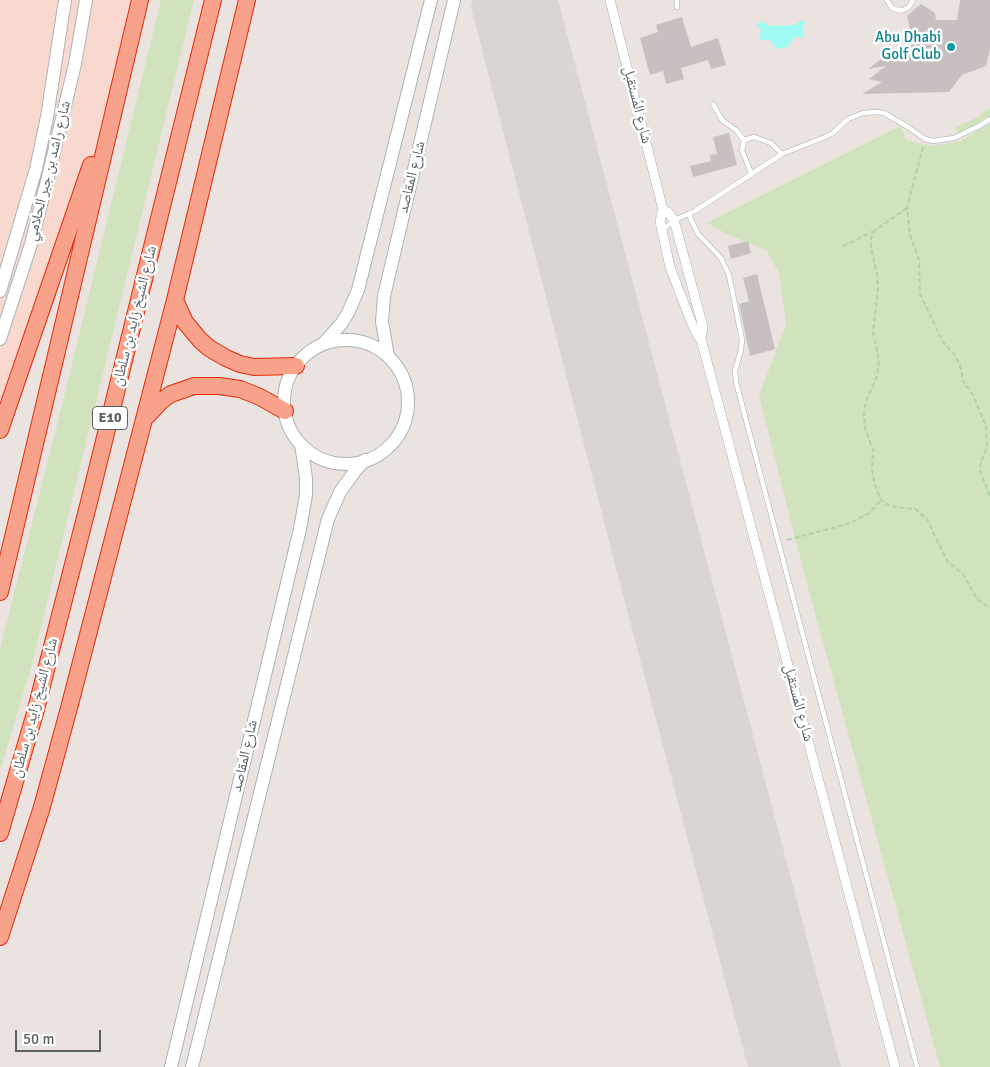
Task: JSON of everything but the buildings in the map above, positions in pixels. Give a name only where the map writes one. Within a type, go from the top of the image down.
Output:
[{"type":"highway","points":[[0,592],[140,0]]},
{"type":"highway","name":"شارع الشيخ زايد بن سلطان","points":[[0,833],[34,713],[89,502],[213,0]]},
{"type":"highway","points":[[0,937],[39,816],[70,708],[175,300],[247,0]]},
{"type":"highway","points":[[0,430],[58,256],[118,88]]},
{"type":"highway","points":[[175,300],[186,322],[196,336],[209,348],[226,358],[254,367],[296,366]]},
{"type":"highway","points":[[145,418],[161,401],[171,394],[194,386],[219,386],[240,389],[260,397],[285,411]]},
{"type":"street","name":"شارع راشد بن جبر الحلامي","points":[[0,291],[36,170],[47,117],[65,0]]},
{"type":"street","name":"شارع راشد بن جبر الحلامي","points":[[0,339],[31,244],[75,64],[86,0]]},
{"type":"street","name":"شارع المقاصد","points":[[324,344],[345,318],[358,290],[431,0]]},
{"type":"street","name":"شارع المقاصد","points":[[388,356],[382,322],[384,296],[454,0]]},
{"type":"street","name":"شارع المُستقبل","points":[[610,0],[663,210],[660,221],[661,231],[677,288],[694,329],[701,339],[895,1067]]},
{"type":"street","points":[[663,210],[668,212],[674,220]]},
{"type":"street","name":"شارع المُستقبل","points":[[674,220],[703,327],[701,339]]},
{"type":"street","points":[[344,340],[364,342],[388,356],[398,368],[405,383],[408,398],[401,430],[392,443],[380,453],[365,460],[352,463],[324,460],[301,444],[293,434],[285,411],[284,397],[287,383],[296,366],[306,354],[324,344],[344,340]]},
{"type":"street","name":"شارع المقاصد","points":[[171,1067],[300,529],[306,495],[306,478],[301,444]]},
{"type":"street","name":"شارع المقاصد","points":[[192,1067],[328,519],[340,492],[354,471],[365,460]]},
{"type":"lane","points":[[677,0],[677,7]]},
{"type":"lane","points":[[888,0],[892,8],[901,11],[909,7],[913,0]]},
{"type":"lane","points":[[713,104],[722,120],[736,130],[744,140],[742,150],[752,173]]},
{"type":"lane","points":[[661,231],[674,220],[689,215],[782,154],[833,133],[854,116],[875,112],[884,113],[925,140],[933,141],[954,138],[990,119]]},
{"type":"lane","points":[[744,140],[754,137],[771,143],[782,154]]},
{"type":"lane","points":[[689,215],[698,234],[724,263],[729,274],[742,340],[735,371],[736,382],[917,1067]]},
{"type":"path","points":[[925,140],[907,208],[910,234],[919,260],[920,294],[943,342],[958,361],[963,381],[972,393],[986,426],[987,446],[980,462],[980,470],[990,497]]},
{"type":"path","points":[[843,246],[874,231],[907,208]]},
{"type":"path","points":[[874,231],[871,248],[877,274],[878,289],[873,332],[879,360],[878,376],[866,401],[864,415],[865,428],[873,450],[874,478],[881,500],[890,506],[915,509],[928,519],[948,561],[962,574],[978,600],[990,608]]},
{"type":"path","points":[[778,542],[851,524],[869,513],[881,500]]},
{"type":"shaded area","points":[[473,0],[558,0],[841,1067],[748,1067],[617,572],[471,7]]},
{"type":"green space","points":[[161,0],[194,0],[32,664],[0,771],[0,649]]},
{"type":"green space","points":[[990,108],[990,116],[975,126],[958,133],[955,127],[974,119]]},
{"type":"green space","points":[[990,124],[990,1067],[940,1067],[807,584],[759,396],[786,324],[779,273],[766,250],[727,234],[707,223],[901,126],[906,140],[930,146],[960,141]]},
{"type":"sand","points":[[0,0],[140,0],[118,88],[59,256],[0,413]]},
{"type":"water","points":[[763,21],[769,26],[795,25],[799,21],[806,22],[803,26],[803,38],[795,37],[788,47],[776,49],[770,40],[759,40],[761,29],[756,25]]},
{"type":"place","name":"Abu Dhabi Golf Club","points":[[951,47]]}]
